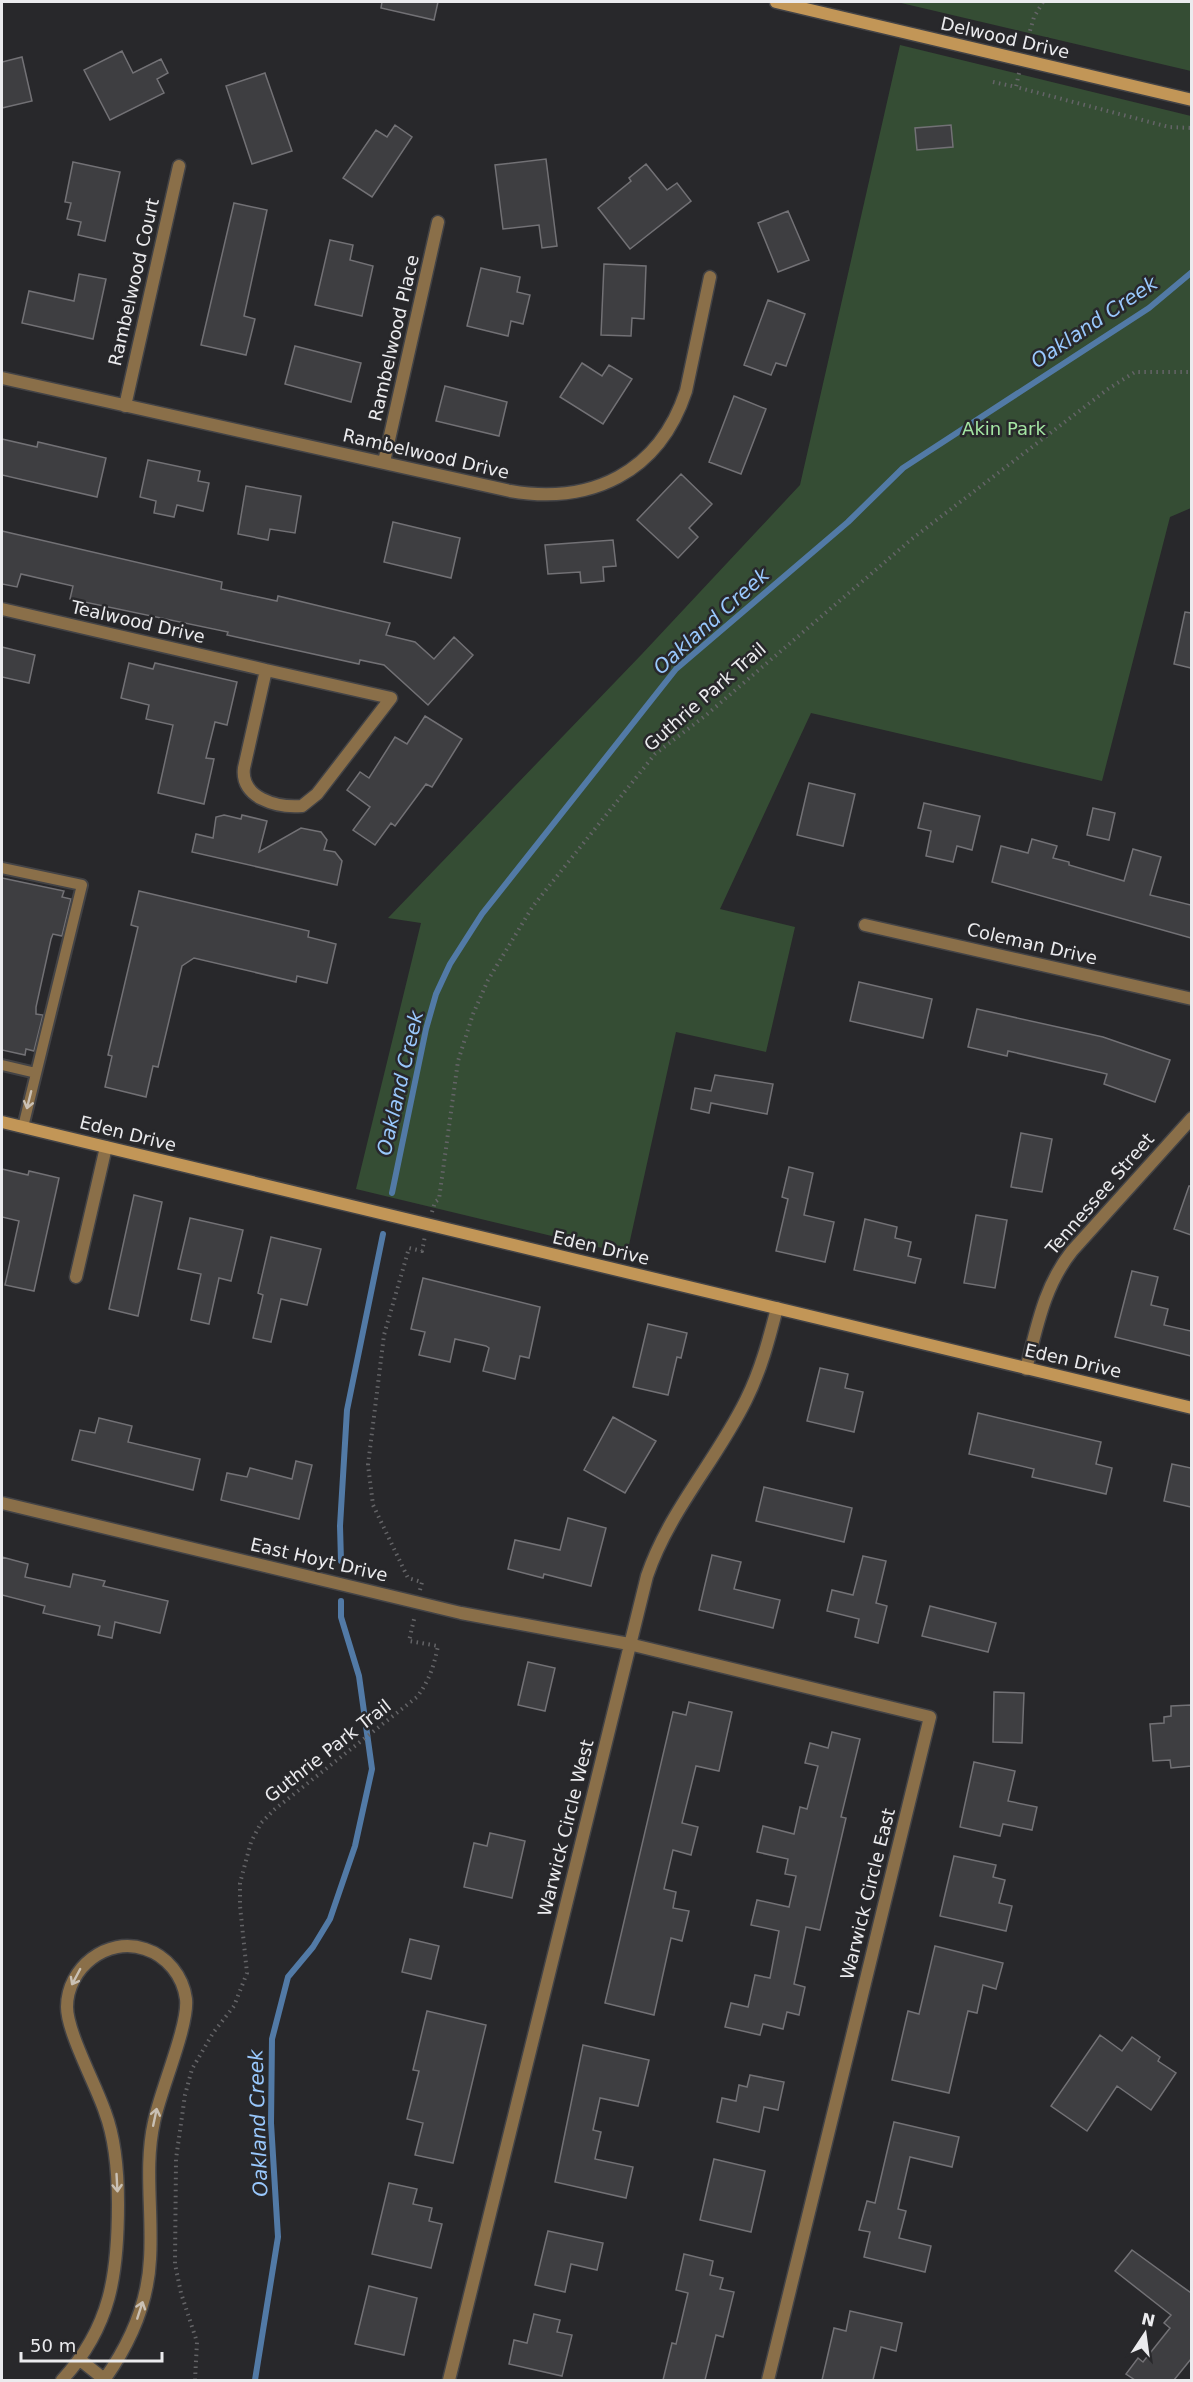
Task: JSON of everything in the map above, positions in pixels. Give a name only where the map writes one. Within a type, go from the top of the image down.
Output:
[{"type":"street","name":"Delwood Drive","points":[[776,2],[1191,100]]},
{"type":"street","name":"Rambelwood Court","points":[[126,406],[178,166]]},
{"type":"street","name":"Rambelwood Place","points":[[384,462],[438,222]]},
{"type":"street","name":"Rambelwood Drive","points":[[2,378],[510,491],[546,495],[582,492],[622,476],[654,449],[680,408],[686,391],[710,277]]},
{"type":"street","name":"Tealwood Drive","points":[[2,609],[391,698],[318,794],[302,806],[256,797],[250,793],[244,782],[244,768],[266,670]]},
{"type":"street","name":"Coleman Drive","points":[[865,925],[1191,999]]},
{"type":"street","name":"Tennessee Street","points":[[1026,1369],[1044,1301],[1055,1274],[1072,1251],[1191,1118]]},
{"type":"street","name":"Eden Drive","points":[[2,1122],[1191,1407]]},
{"type":"street","points":[[76,1277],[106,1147]]},
{"type":"street","name":"Warwick Circle West","points":[[449,2380],[629,1644],[652,1560],[683,1500],[746,1400],[765,1356],[777,1308]]},
{"type":"street","name":"East Hoyt Drive","points":[[2,1503],[461,1613],[629,1644]]},
{"type":"street","name":"Warwick Circle East","points":[[629,1644],[930,1717],[768,2380]]},
{"type":"street","points":[[62,2380],[79,2360],[103,2317],[116,2275],[118,2187],[107,2116],[70,2022],[68,1995],[77,1973],[92,1957],[114,1948],[140,1947],[153,1952],[172,1966],[184,1989],[186,2008],[162,2089],[151,2138],[150,2258],[145,2294],[133,2329],[104,2380],[79,2360]]},
{"type":"lane","points":[[2,868],[82,885],[23,1127]]},
{"type":"lane","points":[[2,1065],[36,1073]]},
{"type":"path","points":[[1026,43],[1034,17],[1043,2]]},
{"type":"path","points":[[1016,87],[1018,75]]},
{"type":"path","points":[[993,82],[1169,127],[1191,128]]},
{"type":"path","name":"Guthrie Park Trail","points":[[432,1209],[439,1199],[442,1187],[454,1080],[473,1014],[488,980],[533,906],[655,754],[705,716],[806,627],[913,538],[1108,389],[1135,372],[1191,372]]},
{"type":"path","points":[[421,1587],[422,1582],[408,1578],[377,1515],[373,1504],[368,1465],[384,1335],[409,1248],[422,1251],[424,1242]]},
{"type":"path","name":"Guthrie Park Trail","points":[[195,2380],[197,2343],[181,2293],[176,2264],[176,2159],[185,2095],[192,2069],[213,2033],[234,2006],[247,1973],[240,1906],[240,1882],[251,1842],[261,1823],[275,1809],[417,1697],[432,1674],[438,1646],[409,1641],[414,1618]]},
{"type":"green space","points":[[897,2],[1191,2],[1191,71]]},
{"type":"green space","name":"Akin Park","points":[[900,45],[1191,116],[1191,508],[1170,517],[1102,781],[811,713],[720,909],[795,927],[766,1052],[676,1032],[627,1254],[356,1189],[421,923],[388,918],[642,654],[800,485]]},
{"type":"building","points":[[382,2],[438,2],[434,20],[381,8]]},
{"type":"building","points":[[122,51],[133,73],[161,59],[168,73],[157,79],[164,93],[110,120],[84,70]]},
{"type":"building","points":[[22,57],[32,101],[2,108],[2,62]]},
{"type":"building","points":[[265,73],[292,151],[252,164],[226,86]]},
{"type":"building","points":[[395,125],[412,137],[372,197],[343,178],[376,130],[387,137]]},
{"type":"building","points":[[951,125],[953,147],[917,150],[915,128]]},
{"type":"building","points":[[546,159],[557,246],[542,248],[539,225],[503,229],[495,165]]},
{"type":"building","points":[[73,162],[120,172],[105,241],[78,235],[81,222],[67,219],[71,203],[65,202]]},
{"type":"building","points":[[646,164],[667,190],[677,183],[691,201],[630,249],[598,208],[631,181],[629,178]]},
{"type":"building","points":[[234,203],[267,210],[244,316],[255,319],[246,355],[201,345]]},
{"type":"building","points":[[788,211],[809,260],[778,272],[758,223]]},
{"type":"building","points":[[330,240],[353,245],[350,260],[373,266],[362,316],[315,305]]},
{"type":"building","points":[[604,264],[646,266],[644,319],[632,318],[631,336],[601,335]]},
{"type":"building","points":[[481,268],[520,277],[517,292],[530,295],[523,324],[511,321],[508,336],[467,326]]},
{"type":"building","points":[[79,274],[106,279],[93,339],[22,323],[29,291],[74,301]]},
{"type":"building","points":[[768,300],[805,314],[786,366],[776,363],[771,375],[744,365]]},
{"type":"building","points":[[295,346],[361,363],[351,402],[285,384]]},
{"type":"building","points":[[582,363],[602,376],[609,365],[632,379],[603,424],[560,397]]},
{"type":"building","points":[[445,386],[507,402],[499,436],[436,421]]},
{"type":"building","points":[[734,396],[766,409],[741,474],[709,462]]},
{"type":"building","points":[[2,439],[37,447],[38,442],[106,458],[97,497],[2,475]]},
{"type":"building","points":[[148,460],[200,471],[198,481],[209,483],[203,511],[177,505],[174,517],[154,513],[156,501],[140,497]]},
{"type":"building","points":[[681,474],[712,504],[689,528],[698,537],[678,558],[637,520]]},
{"type":"building","points":[[246,486],[301,496],[295,533],[270,529],[268,540],[238,534]]},
{"type":"building","points":[[393,522],[460,538],[451,578],[384,562]]},
{"type":"building","points":[[2,531],[222,582],[221,589],[277,601],[278,596],[390,623],[386,635],[415,642],[434,659],[454,637],[473,655],[428,705],[384,665],[360,660],[359,664],[227,635],[228,632],[70,599],[73,586],[21,574],[17,587],[2,584]]},
{"type":"building","points":[[613,540],[616,566],[603,567],[604,581],[581,583],[580,572],[548,574],[545,545]]},
{"type":"building","points":[[1185,612],[1191,613],[1191,668],[1174,664]]},
{"type":"building","points":[[2,647],[35,655],[29,683],[2,677]]},
{"type":"building","points":[[129,663],[153,669],[155,663],[237,682],[227,725],[215,722],[206,758],[214,759],[204,804],[158,793],[173,725],[146,719],[149,705],[121,698]]},
{"type":"building","points":[[425,716],[462,739],[432,787],[426,784],[395,826],[391,823],[375,845],[353,830],[370,807],[347,790],[360,772],[369,778],[395,737],[407,744]]},
{"type":"building","points":[[809,783],[855,794],[843,846],[797,835]]},
{"type":"building","points":[[924,803],[980,816],[972,850],[957,846],[953,862],[926,856],[931,831],[918,828]]},
{"type":"building","points":[[1093,808],[1115,813],[1109,840],[1087,835]]},
{"type":"building","points":[[224,815],[241,819],[242,815],[267,821],[259,852],[301,828],[321,832],[327,840],[324,850],[335,852],[342,861],[337,885],[192,852],[196,834],[213,838],[216,817]]},
{"type":"building","points":[[1032,839],[1057,846],[1053,858],[1124,881],[1133,849],[1161,857],[1150,895],[1191,905],[1191,938],[992,882],[1001,846],[1028,853]]},
{"type":"building","points":[[2,878],[64,891],[62,897],[71,899],[62,936],[53,934],[51,939],[36,1007],[36,1014],[43,1015],[34,1051],[26,1049],[25,1055],[2,1050]]},
{"type":"building","points":[[139,891],[309,931],[308,937],[336,944],[327,983],[297,976],[296,982],[194,958],[182,966],[158,1067],[153,1066],[146,1097],[105,1087],[112,1056],[108,1055],[138,927],[131,925]]},
{"type":"building","points":[[859,982],[932,999],[923,1038],[850,1021]]},
{"type":"building","points":[[977,1009],[1103,1037],[1170,1060],[1155,1102],[1104,1084],[1107,1074],[1008,1051],[1007,1056],[968,1047]]},
{"type":"building","points":[[715,1075],[773,1084],[767,1114],[711,1103],[709,1113],[691,1109],[695,1088],[711,1091]]},
{"type":"building","points":[[1021,1133],[1052,1139],[1042,1192],[1011,1187]]},
{"type":"building","points":[[789,1167],[813,1173],[804,1215],[834,1222],[825,1262],[776,1251],[788,1199],[782,1197]]},
{"type":"building","points":[[2,1169],[28,1175],[29,1171],[59,1178],[34,1291],[5,1285],[19,1221],[2,1217]]},
{"type":"building","points":[[1189,1186],[1191,1186],[1191,1235],[1174,1229]]},
{"type":"building","points":[[134,1195],[162,1202],[138,1316],[109,1309]]},
{"type":"building","points":[[976,1215],[1007,1220],[995,1288],[964,1283]]},
{"type":"building","points":[[190,1218],[243,1230],[231,1281],[219,1278],[209,1324],[191,1320],[201,1274],[178,1269]]},
{"type":"building","points":[[865,1219],[897,1227],[895,1238],[911,1242],[908,1256],[921,1259],[915,1283],[854,1270]]},
{"type":"building","points":[[271,1237],[321,1249],[307,1305],[281,1299],[271,1342],[253,1338],[263,1295],[258,1293]]},
{"type":"building","points":[[1132,1271],[1158,1277],[1151,1305],[1168,1309],[1164,1325],[1191,1331],[1191,1356],[1115,1337]]},
{"type":"building","points":[[423,1278],[540,1307],[529,1358],[520,1356],[515,1379],[483,1371],[489,1348],[486,1346],[455,1339],[450,1362],[419,1355],[425,1332],[411,1329]]},
{"type":"building","points":[[648,1324],[687,1333],[681,1358],[677,1357],[668,1395],[633,1387]]},
{"type":"building","points":[[820,1368],[848,1374],[845,1388],[863,1392],[854,1432],[807,1421]]},
{"type":"building","points":[[978,1413],[1101,1442],[1096,1464],[1112,1468],[1106,1494],[1032,1477],[1034,1469],[969,1454]]},
{"type":"building","points":[[613,1417],[656,1441],[625,1493],[584,1470]]},
{"type":"building","points":[[99,1418],[132,1426],[128,1442],[200,1459],[193,1490],[72,1460],[80,1430],[95,1433]]},
{"type":"building","points":[[296,1461],[312,1465],[299,1519],[221,1500],[227,1473],[247,1477],[250,1468],[292,1479]]},
{"type":"building","points":[[1172,1464],[1191,1468],[1191,1507],[1164,1501]]},
{"type":"building","points":[[764,1487],[852,1508],[844,1542],[756,1521]]},
{"type":"building","points":[[568,1518],[606,1528],[591,1586],[544,1574],[543,1578],[508,1569],[515,1540],[560,1550]]},
{"type":"building","points":[[712,1555],[741,1562],[734,1589],[780,1600],[773,1628],[699,1610]]},
{"type":"building","points":[[863,1556],[886,1561],[876,1603],[887,1606],[878,1643],[855,1637],[859,1619],[827,1611],[832,1590],[853,1595]]},
{"type":"building","points":[[2,1557],[28,1564],[25,1577],[70,1587],[73,1574],[105,1581],[103,1586],[168,1601],[160,1633],[115,1622],[112,1638],[98,1635],[100,1626],[43,1613],[45,1606],[2,1595]]},
{"type":"building","points":[[930,1606],[996,1623],[988,1652],[922,1636]]},
{"type":"building","points":[[528,1662],[555,1668],[545,1711],[518,1705]]},
{"type":"building","points":[[994,1692],[1024,1693],[1022,1743],[993,1742]]},
{"type":"building","points":[[689,1702],[732,1712],[719,1771],[696,1766],[682,1823],[698,1827],[691,1855],[673,1850],[664,1889],[676,1892],[673,1908],[689,1911],[682,1941],[671,1938],[654,2015],[605,2003],[673,1712],[686,1715]]},
{"type":"building","points":[[1191,1705],[1191,1766],[1171,1768],[1170,1760],[1153,1761],[1150,1724],[1164,1723],[1164,1717],[1171,1716],[1171,1706]]},
{"type":"building","points":[[832,1732],[860,1739],[841,1817],[846,1818],[820,1930],[806,1927],[794,1984],[805,1987],[799,2015],[787,2012],[783,2029],[763,2024],[760,2035],[725,2027],[731,2003],[748,2007],[755,1975],[770,1978],[779,1931],[751,1925],[757,1900],[789,1907],[796,1876],[785,1874],[788,1859],[757,1852],[763,1826],[794,1834],[800,1807],[807,1809],[818,1766],[805,1763],[810,1743],[828,1748]]},
{"type":"building","points":[[974,1762],[1015,1771],[1008,1801],[1037,1807],[1032,1830],[1003,1824],[1000,1836],[960,1827]]},
{"type":"building","points":[[490,1833],[525,1841],[512,1898],[464,1887],[474,1843],[487,1846]]},
{"type":"building","points":[[954,1856],[996,1865],[993,1877],[1005,1880],[999,1903],[1012,1906],[1006,1931],[940,1916]]},
{"type":"building","points":[[410,1939],[439,1946],[431,1979],[402,1972]]},
{"type":"building","points":[[935,1946],[1003,1963],[996,1989],[983,1985],[977,2013],[968,2011],[949,2093],[892,2080],[908,2011],[919,2014]]},
{"type":"building","points":[[427,2011],[486,2025],[453,2163],[415,2155],[423,2123],[407,2119],[419,2071],[413,2070]]},
{"type":"building","points":[[1100,2035],[1122,2051],[1132,2037],[1160,2057],[1158,2061],[1176,2073],[1151,2110],[1117,2086],[1087,2131],[1051,2106]]},
{"type":"building","points":[[583,2045],[649,2060],[638,2106],[600,2098],[593,2130],[601,2132],[595,2159],[633,2167],[626,2198],[555,2182]]},
{"type":"building","points":[[750,2075],[784,2082],[778,2110],[764,2107],[759,2132],[717,2122],[722,2098],[736,2101],[739,2085],[747,2087]]},
{"type":"building","points":[[894,2122],[959,2137],[952,2167],[910,2157],[898,2209],[906,2211],[899,2238],[931,2246],[925,2272],[864,2257],[870,2232],[859,2230],[867,2201],[875,2203]]},
{"type":"building","points":[[714,2159],[765,2171],[751,2232],[700,2220]]},
{"type":"building","points":[[389,2183],[417,2189],[413,2204],[432,2208],[429,2221],[442,2224],[431,2268],[372,2254]]},
{"type":"building","points":[[548,2231],[603,2243],[597,2270],[571,2264],[565,2292],[535,2285]]},
{"type":"building","points":[[1132,2250],[1191,2293],[1191,2359],[1174,2380],[1135,2380],[1126,2374],[1138,2358],[1143,2362],[1170,2328],[1164,2323],[1171,2315],[1115,2271]]},
{"type":"building","points":[[684,2254],[713,2261],[710,2275],[723,2278],[720,2289],[734,2292],[723,2337],[716,2335],[705,2380],[663,2380],[672,2343],[676,2344],[688,2293],[676,2290]]},
{"type":"building","points":[[369,2286],[417,2298],[404,2355],[355,2344]]},
{"type":"building","points":[[850,2311],[902,2323],[896,2351],[881,2347],[873,2380],[822,2380],[834,2328],[846,2331]]},
{"type":"building","points":[[534,2314],[560,2320],[557,2332],[572,2335],[562,2376],[509,2364],[514,2340],[527,2343]]},
{"type":"waterway","name":"Oakland Creek","points":[[392,1193],[426,1029],[436,994],[450,964],[482,914],[676,669],[848,522],[903,468],[1149,308],[1192,272]]},
{"type":"waterway","name":"Oakland Creek","points":[[341,1561],[340,1526],[347,1410],[383,1234]]},
{"type":"waterway","name":"Oakland Creek","points":[[255,2380],[278,2237],[271,2123],[272,2039],[288,1977],[313,1947],[330,1919],[355,1846],[372,1769],[359,1676],[341,1617],[341,1601]]}]
